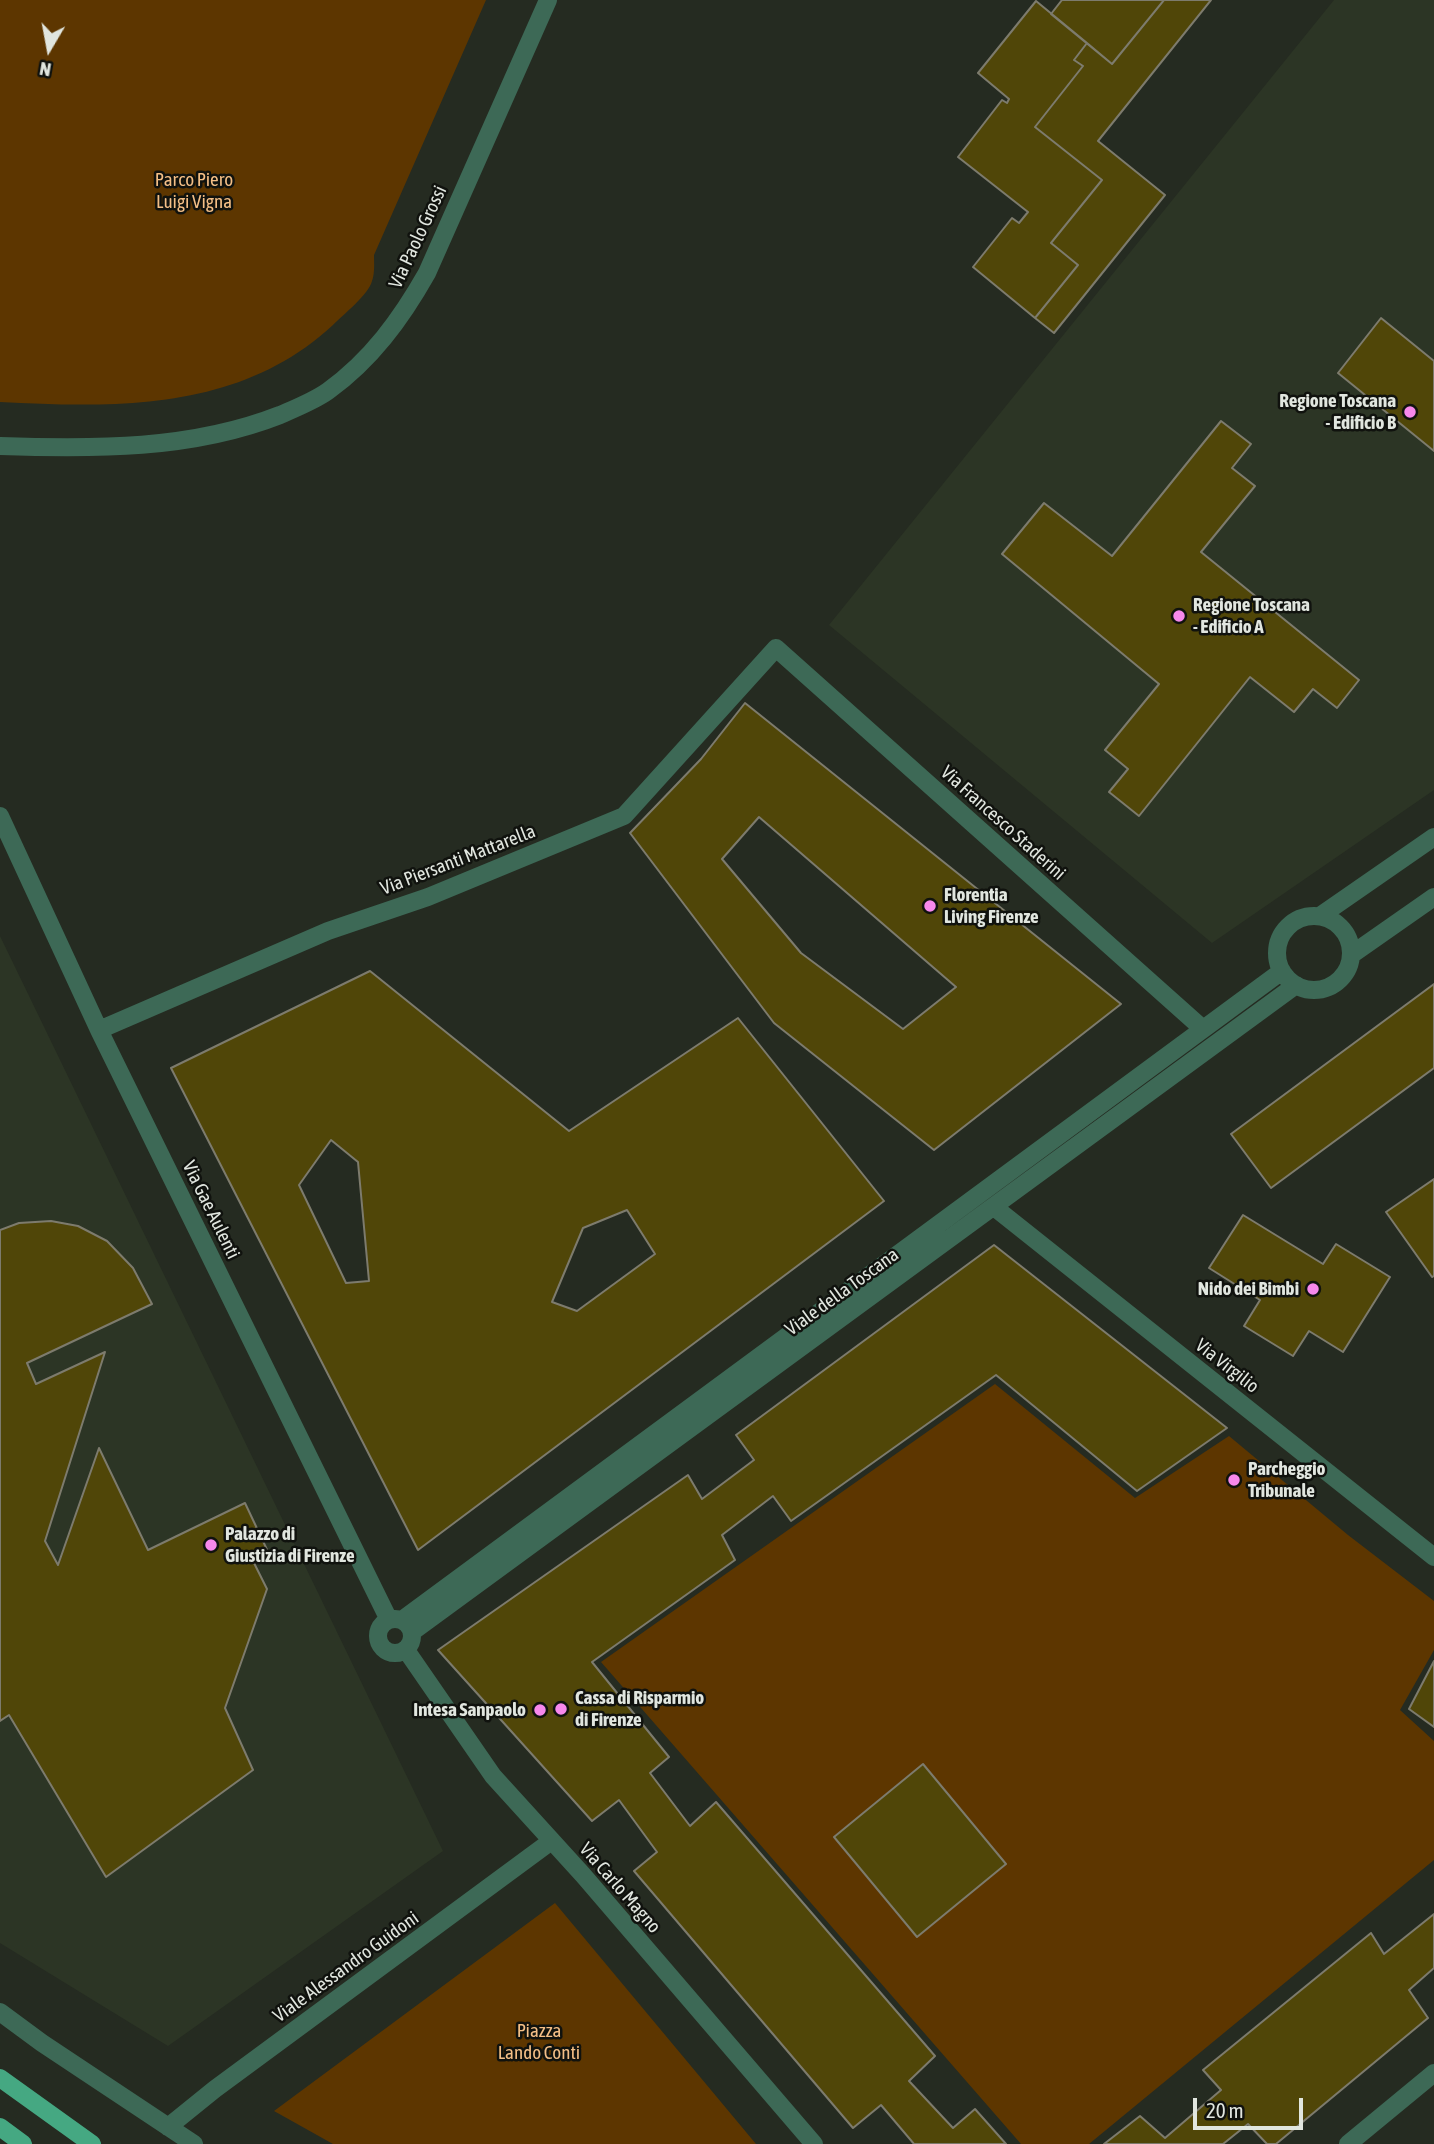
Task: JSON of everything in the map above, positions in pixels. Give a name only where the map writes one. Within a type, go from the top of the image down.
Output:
[{"type":"main road","points":[[0,2077],[92,2144]]},
{"type":"main road","points":[[0,2127],[23,2144]]},
{"type":"street","name":"Via Paolo Grossi","points":[[0,446],[69,448],[139,445],[223,434],[293,409],[325,393],[356,369],[383,340],[408,306],[427,273],[548,0]]},
{"type":"street","name":"Via Francesco Staderini","points":[[776,648],[1203,1029]]},
{"type":"street","name":"Via Piersanti Mattarella","points":[[99,1030],[328,931],[428,897],[624,816],[776,648]]},
{"type":"street","name":"Via Gae Aulenti","points":[[0,816],[99,1030],[401,1624]]},
{"type":"street","points":[[1320,916],[1434,837]]},
{"type":"street","points":[[1351,955],[1434,897]]},
{"type":"street","points":[[1308,916],[1320,916],[1331,919],[1346,934],[1351,955],[1342,978],[1332,985],[1308,989],[1296,985],[1282,971],[1278,947],[1287,927],[1308,916]]},
{"type":"street","name":"Viale della Toscana","points":[[401,1624],[1282,971]]},
{"type":"street","name":"Viale della Toscana","points":[[401,1624],[993,1207],[1296,985]]},
{"type":"street","name":"Via Virgilio","points":[[993,1207],[1434,1557]]},
{"type":"street","points":[[401,1624],[412,1642],[401,1653],[389,1653],[380,1645],[380,1627],[401,1624]]},
{"type":"street","name":"Via Carlo Magno","points":[[406,1650],[493,1776],[583,1875],[814,2144]]},
{"type":"street","name":"Viale Alessandro Guidoni","points":[[168,2127],[551,1842]]},
{"type":"street","points":[[0,2012],[194,2144]]},
{"type":"street","points":[[1348,2144],[1434,2073]]},
{"type":"shaded area","points":[[1334,0],[1434,0],[1434,790],[1212,943],[829,625]]},
{"type":"shaded area","points":[[0,936],[443,1851],[168,2046],[0,1943]]},
{"type":"green space","name":"Parco Piero Luigi Vigna","points":[[0,0],[486,0],[374,255],[374,275],[370,286],[355,304],[297,353],[258,374],[218,389],[176,398],[89,405],[0,402]]},
{"type":"green space","points":[[995,1384],[1135,1498],[1229,1436],[1348,1535],[1434,1601],[1434,1650],[1400,1710],[1434,1741],[1434,1860],[1089,2144],[1021,2144],[601,1662]]},
{"type":"green space","name":"Piazza Lando Conti","points":[[555,1903],[756,2144],[333,2144],[274,2111]]},
{"type":"building","points":[[1062,0],[1164,0],[1112,64],[1051,14]]},
{"type":"building","points":[[1164,0],[1211,0],[1098,141],[1165,195],[1054,333],[1035,318],[1078,265],[1051,243],[1102,180],[1035,127],[1083,66],[1074,60],[1087,43],[1112,64]]},
{"type":"building","points":[[1036,1],[1087,43],[1074,60],[1083,66],[1035,127],[1102,180],[1051,243],[1078,265],[1035,318],[973,267],[1012,218],[1019,223],[1028,212],[958,157],[1002,100],[1007,103],[1009,99],[978,73]]},
{"type":"building","name":"Regione Toscana - Edificio B","points":[[1381,318],[1434,361],[1434,451],[1338,373]]},
{"type":"building","name":"Regione Toscana - Edificio A","points":[[1221,421],[1251,444],[1232,468],[1255,486],[1201,552],[1359,680],[1337,708],[1313,689],[1294,712],[1250,677],[1139,816],[1109,792],[1128,769],[1105,750],[1159,684],[1002,554],[1044,503],[1112,556]]},
{"type":"building","name":"Florentia Living Firenze","points":[[745,703],[1121,1004],[934,1150],[774,1023],[630,833],[701,759]],"holes":[[[759,817],[956,987],[903,1029],[801,953],[722,859]]]},
{"type":"building","points":[[370,971],[569,1131],[738,1018],[884,1201],[418,1550],[171,1068]],"holes":[[[331,1140],[358,1162],[369,1281],[346,1283],[299,1185]],[[627,1210],[655,1254],[577,1311],[552,1302],[583,1228]]]},
{"type":"building","points":[[1434,984],[1434,1068],[1271,1188],[1231,1134]]},
{"type":"building","points":[[1434,1179],[1434,1276],[1432,1277],[1386,1212]]},
{"type":"building","name":"Nido dei Bimbi","points":[[1243,1215],[1323,1264],[1336,1244],[1390,1277],[1343,1352],[1309,1331],[1293,1356],[1244,1326],[1260,1300],[1209,1268]]},
{"type":"building","name":"Palazzo di Giustizia di Firenze","points":[[51,1221],[78,1226],[107,1241],[133,1268],[152,1304],[27,1363],[36,1384],[105,1352],[45,1541],[58,1565],[99,1448],[148,1550],[245,1503],[270,1556],[254,1563],[267,1589],[225,1708],[253,1770],[106,1877],[9,1715],[0,1721],[0,1230],[19,1223]]},
{"type":"building","name":"Cassa di Risparmio di Firenze","points":[[994,1245],[1227,1428],[1137,1491],[996,1375],[791,1521],[773,1496],[722,1535],[735,1560],[592,1662],[669,1757],[650,1773],[690,1826],[716,1802],[935,2056],[909,2081],[953,2128],[975,2109],[1006,2144],[914,2144],[881,2105],[853,2128],[634,1871],[657,1852],[619,1800],[592,1821],[438,1650],[688,1475],[702,1499],[754,1460],[736,1435]]},
{"type":"building","points":[[1434,1661],[1434,1727],[1409,1709]]},
{"type":"building","points":[[923,1764],[1006,1864],[917,1937],[834,1837]]},
{"type":"building","points":[[1434,1914],[1434,1968],[1409,1990],[1428,2018],[1276,2144],[1267,2144],[1248,2124],[1223,2144],[1104,2144],[1140,2116],[1165,2138],[1221,2090],[1203,2070],[1371,1933],[1384,1954]]},
{"type":"place","name":"Regione Toscana - Edificio B","points":[[1410,412]]},
{"type":"place","name":"Regione Toscana - Edificio A","points":[[1179,616]]},
{"type":"place","name":"Florentia Living Firenze","points":[[930,906]]},
{"type":"place","name":"Nido dei Bimbi","points":[[1313,1289]]},
{"type":"place","name":"Parcheggio Tribunale","points":[[1234,1480]]},
{"type":"place","name":"Palazzo di Giustizia di Firenze","points":[[211,1545]]},
{"type":"place","name":"Cassa di Risparmio di Firenze","points":[[561,1709]]},
{"type":"place","name":"Intesa Sanpaolo","points":[[540,1710]]}]
